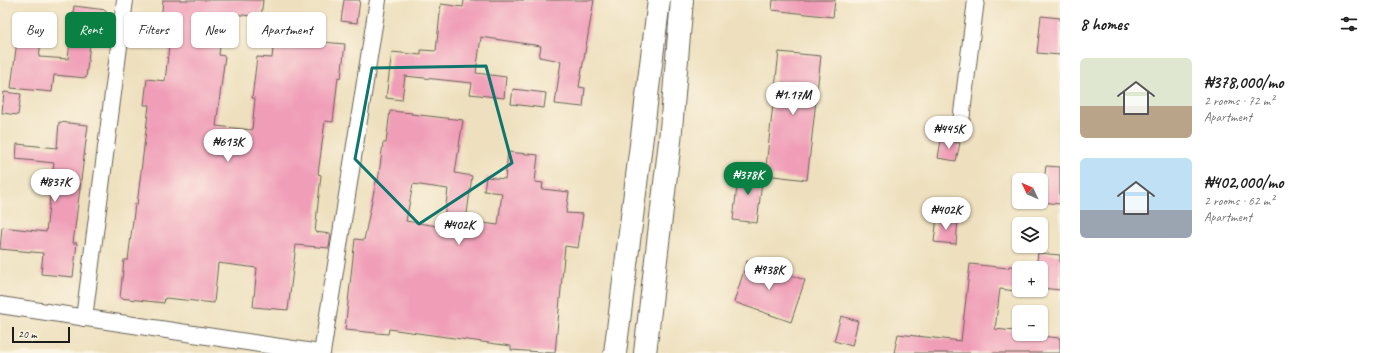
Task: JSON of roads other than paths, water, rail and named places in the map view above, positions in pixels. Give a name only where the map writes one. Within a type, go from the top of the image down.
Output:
[{"type":"main road","points":[[615,353],[659,0]]},
{"type":"main road","points":[[645,353],[670,141],[682,0]]},
{"type":"street","points":[[84,318],[125,0]]},
{"type":"street","points":[[0,305],[321,353],[378,0]]},
{"type":"street","points":[[961,121],[976,0]]}]
